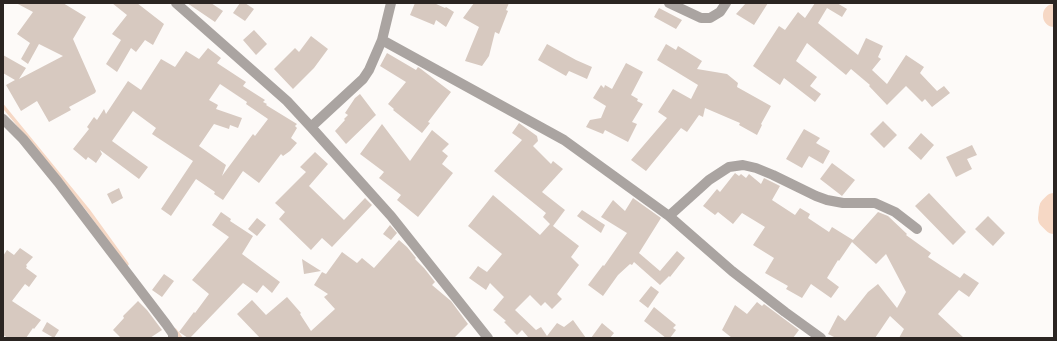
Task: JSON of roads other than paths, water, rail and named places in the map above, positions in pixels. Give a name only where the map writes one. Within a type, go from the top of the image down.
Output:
[{"type":"street","points":[[176,3],[287,101],[391,216],[488,338]]},
{"type":"street","points":[[311,127],[363,79],[369,70],[382,40],[391,3]]},
{"type":"street","points":[[669,3],[701,18],[710,18],[720,12],[726,3]]},
{"type":"street","points":[[382,40],[564,140],[668,216],[732,271],[821,338]]},
{"type":"street","points":[[3,119],[23,139],[58,182],[166,324],[173,334],[173,338]]},
{"type":"street","points":[[668,216],[709,180],[730,167],[743,165],[756,168],[827,200],[843,203],[875,203],[895,212],[917,229]]},
{"type":"waterway","points":[[3,106],[88,210],[127,264]]},
{"type":"waterway","points":[[1054,204],[1050,208],[1049,218],[1054,223]]},
{"type":"waterway","points":[[175,330],[181,338]]}]
